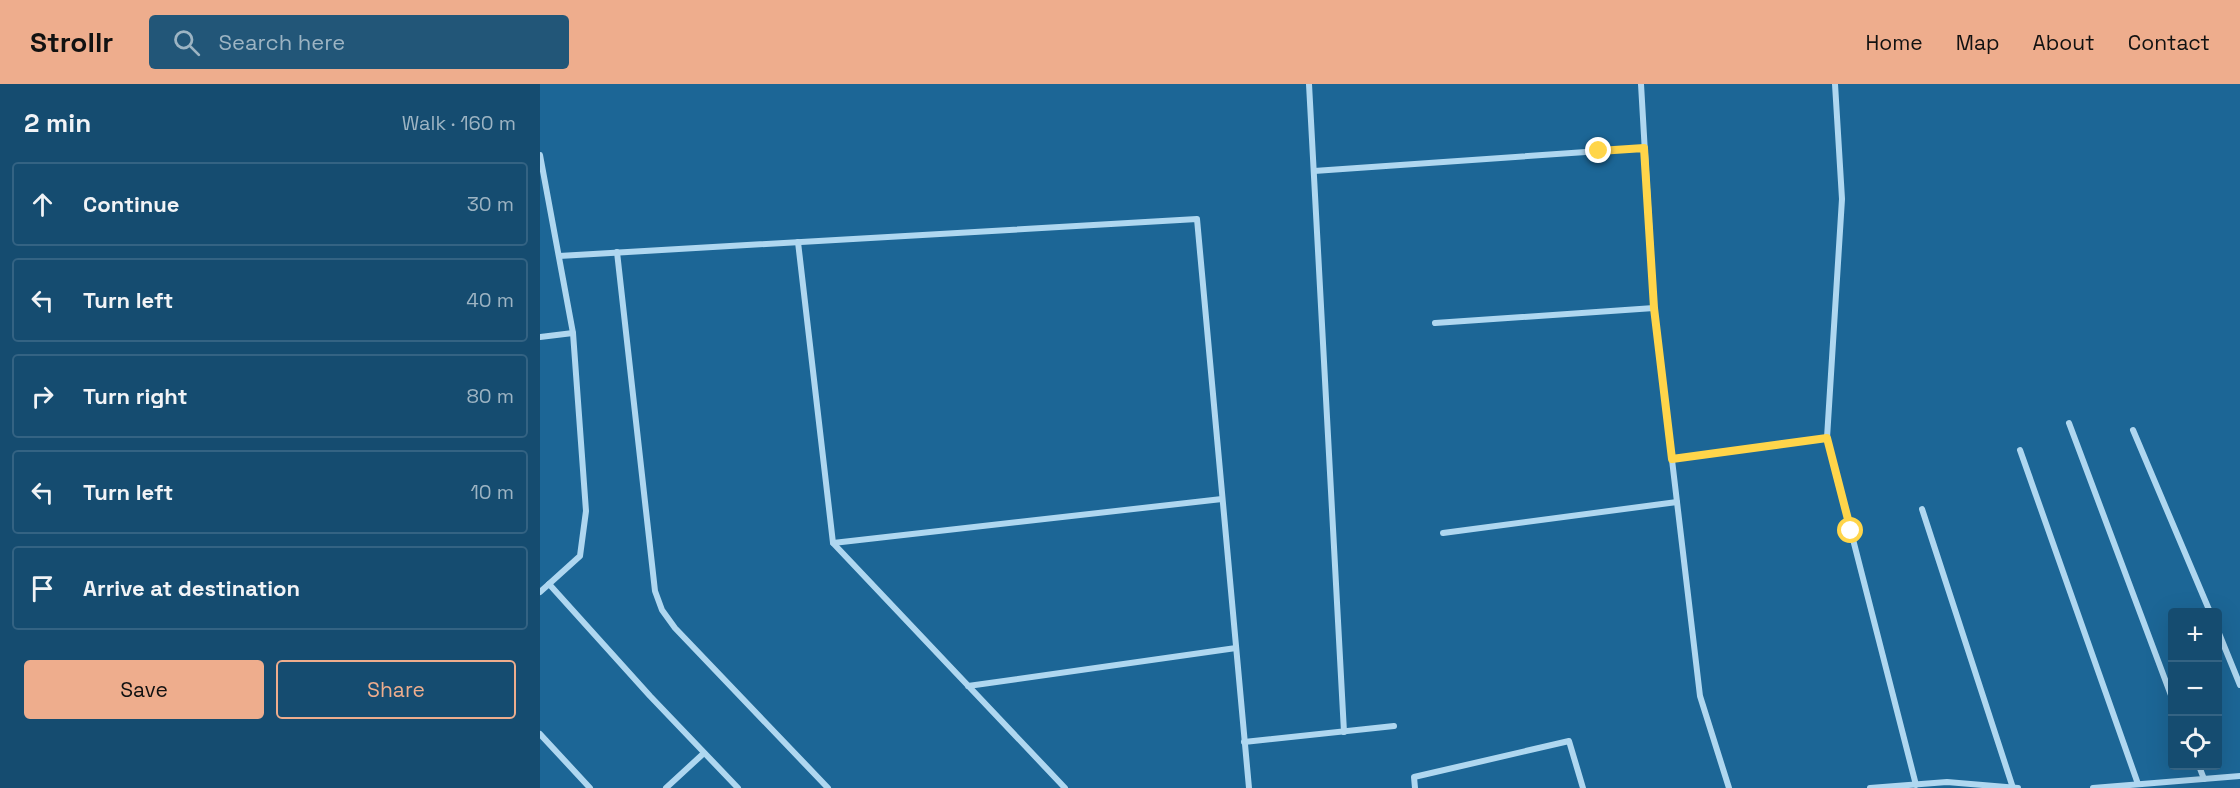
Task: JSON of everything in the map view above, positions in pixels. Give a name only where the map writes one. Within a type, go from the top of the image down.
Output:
[{"type":"street","points":[[1309,84],[1344,732]]},
{"type":"street","points":[[1641,84],[1654,308],[1700,696],[1729,788]]},
{"type":"street","points":[[1835,84],[1842,199],[1827,438],[1916,785]]},
{"type":"street","points":[[1314,171],[1644,148]]},
{"type":"street","points":[[540,155],[573,333],[586,511],[580,556],[540,592]]},
{"type":"street","points":[[559,256],[1197,219],[1249,788]]},
{"type":"street","points":[[798,242],[833,543],[1065,788]]},
{"type":"street","points":[[617,252],[655,591],[662,610],[675,628],[828,788]]},
{"type":"street","points":[[1435,323],[1654,308]]},
{"type":"street","points":[[540,337],[573,333]]},
{"type":"street","points":[[2069,423],[2168,687]]},
{"type":"street","points":[[2133,430],[2208,608]]},
{"type":"street","points":[[1672,459],[1827,438]]},
{"type":"street","points":[[2020,450],[2138,784]]},
{"type":"street","points":[[833,543],[1222,500]]},
{"type":"street","points":[[1443,533],[1677,502]]},
{"type":"street","points":[[1870,788],[1947,782],[2016,788],[1922,510]]},
{"type":"street","points":[[549,584],[738,788]]},
{"type":"street","points":[[2222,643],[2240,685]]},
{"type":"street","points":[[968,686],[1236,648]]},
{"type":"street","points":[[1245,742],[1394,726]]},
{"type":"street","points":[[540,734],[590,788]]},
{"type":"street","points":[[1414,788],[1414,777],[1569,741],[1583,788]]},
{"type":"street","points":[[666,788],[704,753]]},
{"type":"street","points":[[2201,770],[2204,779]]},
{"type":"street","points":[[2093,788],[2240,776]]},
{"type":"route","points":[[1599,151],[1644,148],[1654,308],[1672,459],[1827,438],[1851,531]]}]
